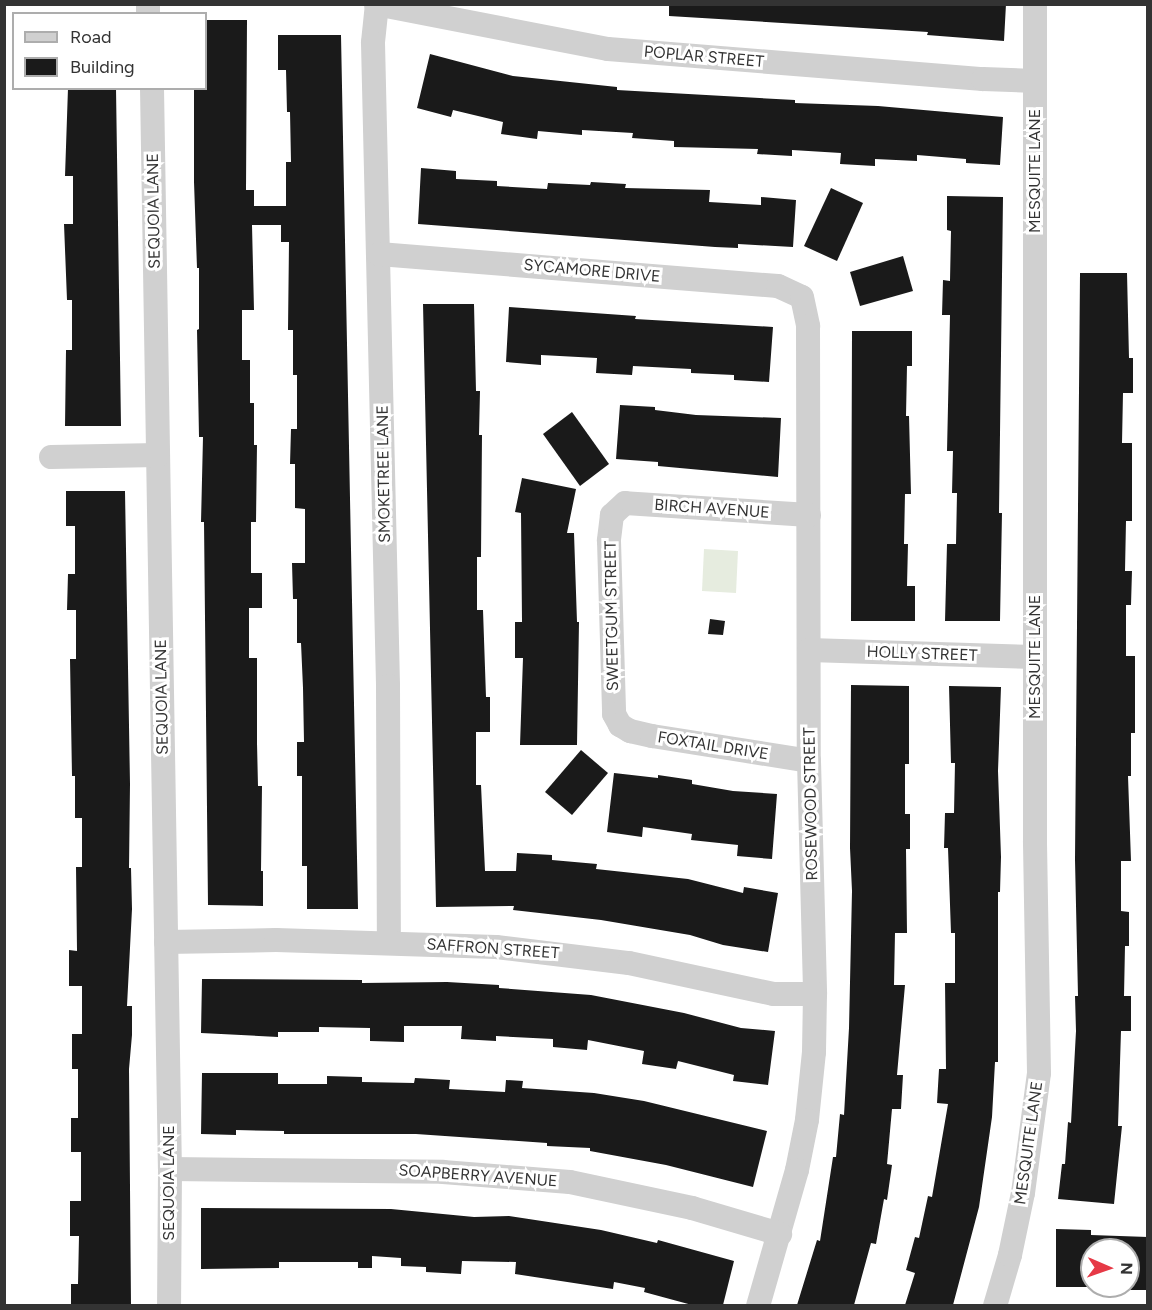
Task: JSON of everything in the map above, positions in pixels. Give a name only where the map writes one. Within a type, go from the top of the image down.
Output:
[{"type":"street","name":"POPLAR STREET","points":[[376,4],[608,49],[983,79],[1035,81]]},
{"type":"street","name":"SMOKETREE LANE","points":[[376,4],[373,43],[388,686],[389,944]]},
{"type":"street","name":"MESQUITE LANE","points":[[995,1305],[1010,1255],[1023,1193],[1039,1073],[1035,841],[1035,4]]},
{"type":"street","name":"SEQUOIA LANE","points":[[152,90],[170,1169],[169,1305]]},
{"type":"street","name":"SYCAMORE DRIVE","points":[[379,254],[778,286],[802,297]]},
{"type":"street","name":"ROSEWOOD STREET","points":[[758,1305],[780,1234],[807,1120],[814,1052],[815,994],[809,761],[808,326],[802,297]]},
{"type":"street","points":[[51,457],[158,455]]},
{"type":"street","name":"BIRCH AVENUE","points":[[617,508],[625,503],[809,515]]},
{"type":"street","name":"SWEETGUM STREET","points":[[617,508],[612,515],[609,541],[614,714],[620,725]]},
{"type":"street","name":"HOLLY STREET","points":[[809,650],[1035,657]]},
{"type":"street","name":"FOXTAIL DRIVE","points":[[620,725],[630,731],[652,736],[809,761]]},
{"type":"street","name":"SAFFRON STREET","points":[[166,942],[276,939],[496,947],[673,971],[774,994],[815,994]]},
{"type":"street","name":"SOAPBERRY AVENUE","points":[[170,1169],[443,1172],[570,1182],[692,1208],[780,1234]]},
{"type":"shaded area","points":[[704,549],[738,551],[736,593],[702,591]]},
{"type":"building","points":[[669,4],[1006,4],[1004,41],[927,35],[928,32],[669,16]]},
{"type":"building","points":[[207,20],[247,20],[246,190],[254,190],[254,206],[286,206],[286,162],[291,162],[290,112],[287,112],[286,70],[278,70],[278,35],[341,35],[358,909],[307,909],[307,866],[302,866],[302,776],[297,776],[297,742],[304,742],[303,688],[301,643],[297,643],[297,599],[293,599],[292,563],[305,563],[305,509],[295,508],[295,464],[290,464],[291,429],[297,429],[297,375],[293,375],[293,330],[288,330],[289,242],[281,242],[281,225],[252,225],[254,310],[242,310],[242,360],[250,360],[250,403],[254,403],[254,445],[257,445],[256,522],[251,522],[251,573],[262,573],[262,608],[249,608],[249,658],[257,658],[258,786],[262,786],[263,906],[208,905],[204,522],[201,522],[203,437],[199,437],[197,330],[199,329],[199,268],[197,268],[194,90],[207,90]]},
{"type":"building","points":[[430,54],[513,76],[617,87],[617,90],[795,100],[795,103],[878,106],[1003,117],[1000,165],[966,163],[966,159],[917,155],[917,161],[875,159],[875,166],[840,164],[841,153],[792,150],[792,156],[757,154],[758,149],[674,147],[674,141],[632,138],[633,133],[582,130],[582,135],[538,131],[537,139],[501,134],[503,122],[453,110],[451,117],[417,108]]},
{"type":"building","points":[[68,90],[116,90],[121,426],[65,426],[66,350],[72,350],[72,300],[67,300],[64,224],[73,224],[73,176],[65,176]]},
{"type":"building","points":[[421,168],[456,171],[456,179],[497,181],[497,186],[547,189],[548,183],[590,185],[591,182],[626,184],[625,188],[710,190],[709,202],[761,205],[761,197],[796,200],[793,247],[738,244],[738,248],[715,247],[418,224]]},
{"type":"building","points":[[831,188],[863,203],[837,261],[804,246]]},
{"type":"building","points":[[947,196],[1003,197],[1000,621],[945,621],[947,544],[956,544],[957,493],[952,493],[953,451],[947,451],[950,315],[942,315],[943,280],[950,281],[951,231],[947,230]]},
{"type":"building","points":[[903,256],[913,291],[860,306],[850,272]]},
{"type":"building","points":[[1080,273],[1127,273],[1129,358],[1133,358],[1133,393],[1123,393],[1122,443],[1132,443],[1132,521],[1126,521],[1125,571],[1132,571],[1131,605],[1126,605],[1126,656],[1135,656],[1135,733],[1131,733],[1131,776],[1128,776],[1131,861],[1121,861],[1121,911],[1129,912],[1129,946],[1125,946],[1124,996],[1131,996],[1131,1031],[1121,1031],[1118,1126],[1122,1126],[1114,1204],[1058,1199],[1062,1164],[1065,1164],[1068,1122],[1071,1123],[1076,1031],[1075,996],[1078,996],[1075,860]]},
{"type":"building","points":[[423,304],[474,304],[476,391],[480,391],[479,435],[482,435],[481,557],[477,557],[477,610],[483,610],[486,697],[490,697],[490,732],[476,732],[476,785],[481,785],[485,871],[516,871],[517,853],[552,855],[552,860],[597,864],[596,869],[688,879],[743,893],[744,887],[778,893],[768,952],[723,945],[690,935],[601,920],[513,910],[514,906],[436,907]]},
{"type":"building","points":[[509,307],[636,316],[635,319],[773,327],[769,382],[734,380],[734,375],[691,373],[691,369],[633,366],[632,375],[596,373],[597,358],[541,355],[541,365],[506,362]]},
{"type":"building","points":[[852,331],[912,331],[912,366],[907,366],[906,416],[909,416],[911,494],[905,494],[904,544],[908,544],[907,586],[915,586],[915,621],[851,621]]},
{"type":"building","points":[[620,405],[655,407],[655,410],[696,415],[781,418],[778,477],[658,466],[658,462],[616,459]]},
{"type":"building","points":[[572,412],[609,464],[580,486],[543,434]]},
{"type":"building","points":[[522,478],[576,489],[567,533],[574,533],[577,622],[579,622],[577,745],[520,745],[523,658],[515,658],[515,622],[522,622],[521,513],[515,512]]},
{"type":"building","points":[[66,491],[125,491],[130,784],[129,868],[131,868],[132,909],[127,1006],[132,1006],[129,1069],[131,1305],[71,1305],[71,1284],[78,1284],[79,1236],[70,1236],[70,1201],[81,1201],[81,1152],[71,1152],[71,1118],[78,1118],[78,1069],[72,1069],[72,1034],[82,1034],[82,986],[69,986],[69,950],[77,951],[76,867],[82,867],[82,818],[75,818],[75,776],[72,776],[70,659],[76,659],[76,610],[67,610],[68,574],[75,574],[75,526],[66,526]]},
{"type":"building","points":[[710,619],[725,621],[723,635],[708,634]]},
{"type":"building","points":[[851,685],[909,686],[909,764],[905,764],[905,814],[910,814],[910,849],[906,849],[907,933],[895,933],[894,985],[905,985],[897,1075],[903,1075],[901,1109],[892,1109],[887,1164],[892,1165],[887,1200],[884,1199],[876,1244],[871,1243],[854,1305],[797,1305],[817,1240],[820,1241],[833,1157],[836,1157],[840,1114],[844,1115],[849,1028],[852,891]]},
{"type":"building","points":[[949,686],[1001,687],[998,771],[1001,857],[1000,892],[998,892],[998,1062],[995,1062],[992,1117],[979,1207],[953,1305],[905,1305],[915,1273],[906,1270],[915,1237],[919,1238],[928,1196],[932,1197],[948,1104],[937,1103],[939,1069],[946,1069],[945,983],[955,983],[955,933],[951,933],[948,848],[944,848],[945,813],[954,813],[955,763],[951,763]]},
{"type":"building","points":[[581,750],[608,773],[572,815],[545,792]]},
{"type":"building","points":[[614,773],[658,778],[658,775],[692,780],[692,784],[733,791],[777,794],[772,859],[737,856],[738,845],[691,840],[692,834],[643,827],[642,837],[607,832]]},
{"type":"building","points":[[202,979],[362,980],[362,983],[447,982],[591,995],[684,1013],[741,1028],[775,1031],[768,1085],[733,1081],[734,1075],[678,1061],[676,1069],[642,1064],[644,1051],[588,1040],[587,1050],[553,1047],[553,1039],[496,1036],[496,1041],[461,1039],[462,1026],[404,1026],[404,1042],[370,1041],[370,1028],[319,1027],[319,1032],[278,1032],[278,1037],[201,1033]]},
{"type":"building","points":[[202,1073],[278,1073],[278,1084],[327,1084],[327,1076],[362,1077],[362,1082],[414,1083],[415,1078],[450,1080],[449,1089],[505,1092],[506,1080],[523,1081],[522,1088],[594,1093],[644,1101],[767,1131],[753,1187],[666,1165],[590,1151],[590,1148],[547,1146],[547,1143],[416,1134],[284,1134],[284,1131],[236,1130],[236,1135],[201,1134]]},
{"type":"building","points":[[201,1208],[391,1209],[474,1217],[509,1216],[601,1230],[657,1243],[658,1240],[734,1261],[723,1305],[692,1305],[644,1292],[645,1288],[614,1282],[613,1289],[515,1274],[516,1262],[462,1261],[461,1274],[426,1272],[426,1267],[401,1266],[401,1258],[372,1256],[372,1268],[358,1268],[358,1262],[279,1262],[279,1268],[201,1269]]},
{"type":"building","points":[[1056,1229],[1091,1230],[1091,1235],[1148,1237],[1148,1290],[1140,1290],[1140,1238],[1080,1238],[1080,1287],[1056,1287]]}]
